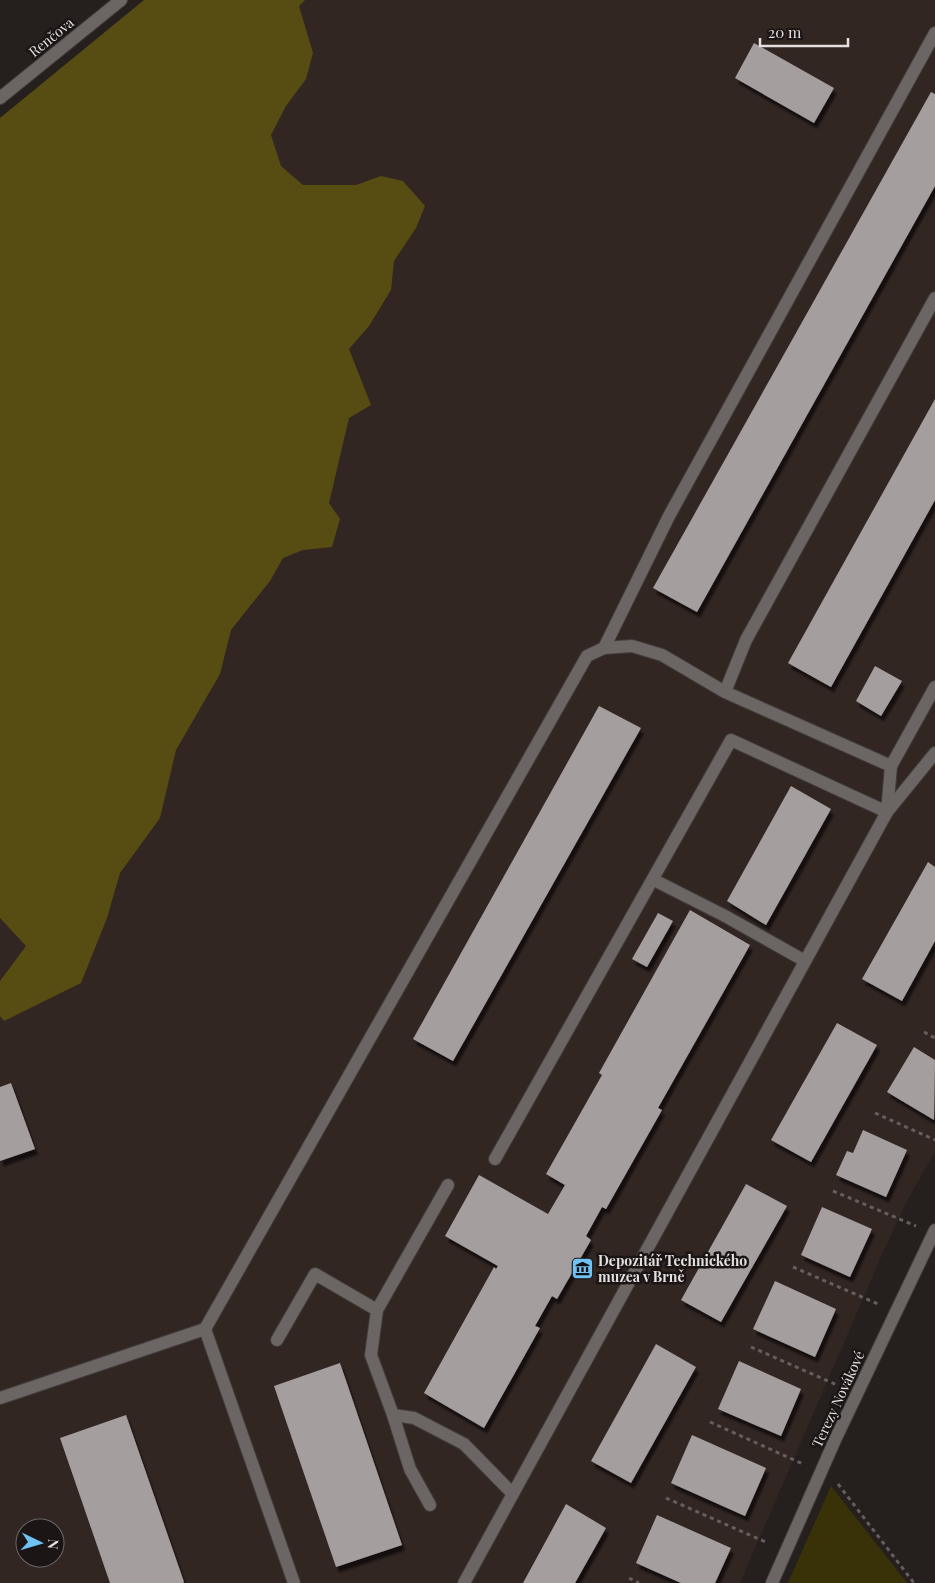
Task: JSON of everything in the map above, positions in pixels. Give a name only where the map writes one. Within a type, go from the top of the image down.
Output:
[{"type":"street","name":"Renčova","points":[[0,98],[121,0]]},
{"type":"street","points":[[604,648],[669,516],[935,33]]},
{"type":"street","points":[[725,692],[746,640],[935,298]]},
{"type":"street","points":[[0,1398],[205,1329],[587,656],[604,648],[632,646],[662,655],[725,692],[891,766]]},
{"type":"street","points":[[887,812],[891,766],[935,686]]},
{"type":"street","points":[[495,1159],[654,880],[731,740],[887,812]]},
{"type":"street","points":[[464,1583],[887,812],[935,753]]},
{"type":"street","points":[[654,880],[726,916],[805,962]]},
{"type":"street","points":[[430,1505],[410,1470],[393,1415],[371,1355],[377,1310],[448,1185]]},
{"type":"street","name":"Terezy Novákové","points":[[772,1583],[822,1469],[934,1231]]},
{"type":"street","points":[[277,1340],[315,1274],[377,1310]]},
{"type":"street","points":[[205,1329],[294,1583]]},
{"type":"street","points":[[393,1415],[414,1418],[464,1444],[513,1494]]},
{"type":"path","points":[[924,1032],[935,1038]]},
{"type":"path","points":[[876,1113],[935,1140]]},
{"type":"path","points":[[833,1191],[934,1231]]},
{"type":"path","points":[[793,1267],[896,1312]]},
{"type":"path","points":[[751,1347],[857,1394]]},
{"type":"path","points":[[710,1422],[822,1469],[914,1583]]},
{"type":"path","points":[[666,1498],[786,1550]]},
{"type":"path","points":[[629,1578],[639,1583]]},
{"type":"shaded area","points":[[144,0],[305,0],[299,6],[313,53],[306,79],[286,106],[271,135],[281,166],[303,185],[356,185],[381,176],[403,181],[425,206],[416,228],[394,261],[391,290],[369,326],[349,349],[371,405],[349,418],[329,503],[340,519],[332,547],[303,550],[283,558],[270,581],[231,630],[220,674],[176,750],[160,818],[120,873],[107,918],[81,983],[4,1021],[0,1016],[0,981],[26,946],[0,918],[0,118]]},
{"type":"shaded area","points":[[149,0],[935,0],[935,1152],[908,1199],[884,1250],[740,1583],[0,1583],[0,125]]},
{"type":"shaded area","points":[[831,1486],[907,1583],[788,1583]]},
{"type":"building","points":[[754,43],[834,88],[814,123],[735,78]]},
{"type":"building","points":[[931,92],[935,94],[935,186],[697,612],[653,588]]},
{"type":"building","points":[[935,399],[935,500],[831,687],[788,663]]},
{"type":"building","points":[[875,666],[902,681],[881,716],[856,701]]},
{"type":"building","points":[[599,706],[641,728],[453,1061],[413,1039]]},
{"type":"building","points":[[791,786],[831,809],[766,925],[727,901]]},
{"type":"building","points":[[928,862],[935,867],[935,941],[902,1001],[862,979]]},
{"type":"building","points":[[690,910],[750,945],[658,1108],[662,1110],[606,1209],[602,1207],[586,1236],[591,1240],[557,1299],[552,1296],[535,1326],[540,1328],[484,1428],[424,1393],[494,1267],[496,1269],[498,1266],[445,1236],[479,1175],[548,1214],[565,1185],[546,1174],[602,1075],[599,1073]]},
{"type":"building","points":[[658,913],[673,921],[647,967],[632,959]]},
{"type":"building","points":[[837,1023],[877,1045],[811,1162],[771,1140]]},
{"type":"building","points":[[914,1047],[935,1060],[934,1120],[887,1092]]},
{"type":"building","points":[[11,1083],[35,1149],[0,1161],[0,1087]]},
{"type":"building","points":[[863,1130],[907,1150],[886,1197],[836,1175],[847,1151],[853,1153]]},
{"type":"building","points":[[746,1184],[787,1206],[721,1322],[681,1300]]},
{"type":"building","points":[[822,1207],[872,1229],[850,1277],[801,1255]]},
{"type":"building","points":[[775,1281],[836,1309],[815,1357],[753,1329]]},
{"type":"building","points":[[656,1344],[696,1367],[631,1483],[591,1461]]},
{"type":"building","points":[[739,1361],[801,1389],[781,1436],[718,1409]]},
{"type":"building","points":[[340,1363],[402,1545],[336,1567],[274,1386]]},
{"type":"building","points":[[126,1415],[183,1583],[110,1583],[60,1438]]},
{"type":"building","points":[[692,1435],[766,1468],[745,1516],[671,1483]]},
{"type":"building","points":[[566,1504],[606,1528],[575,1583],[523,1583]]},
{"type":"building","points":[[657,1515],[731,1548],[715,1583],[681,1583],[636,1563]]},
{"type":"place","name":"Depozitář Technického muzea v Brně","points":[[582,1268]]}]
